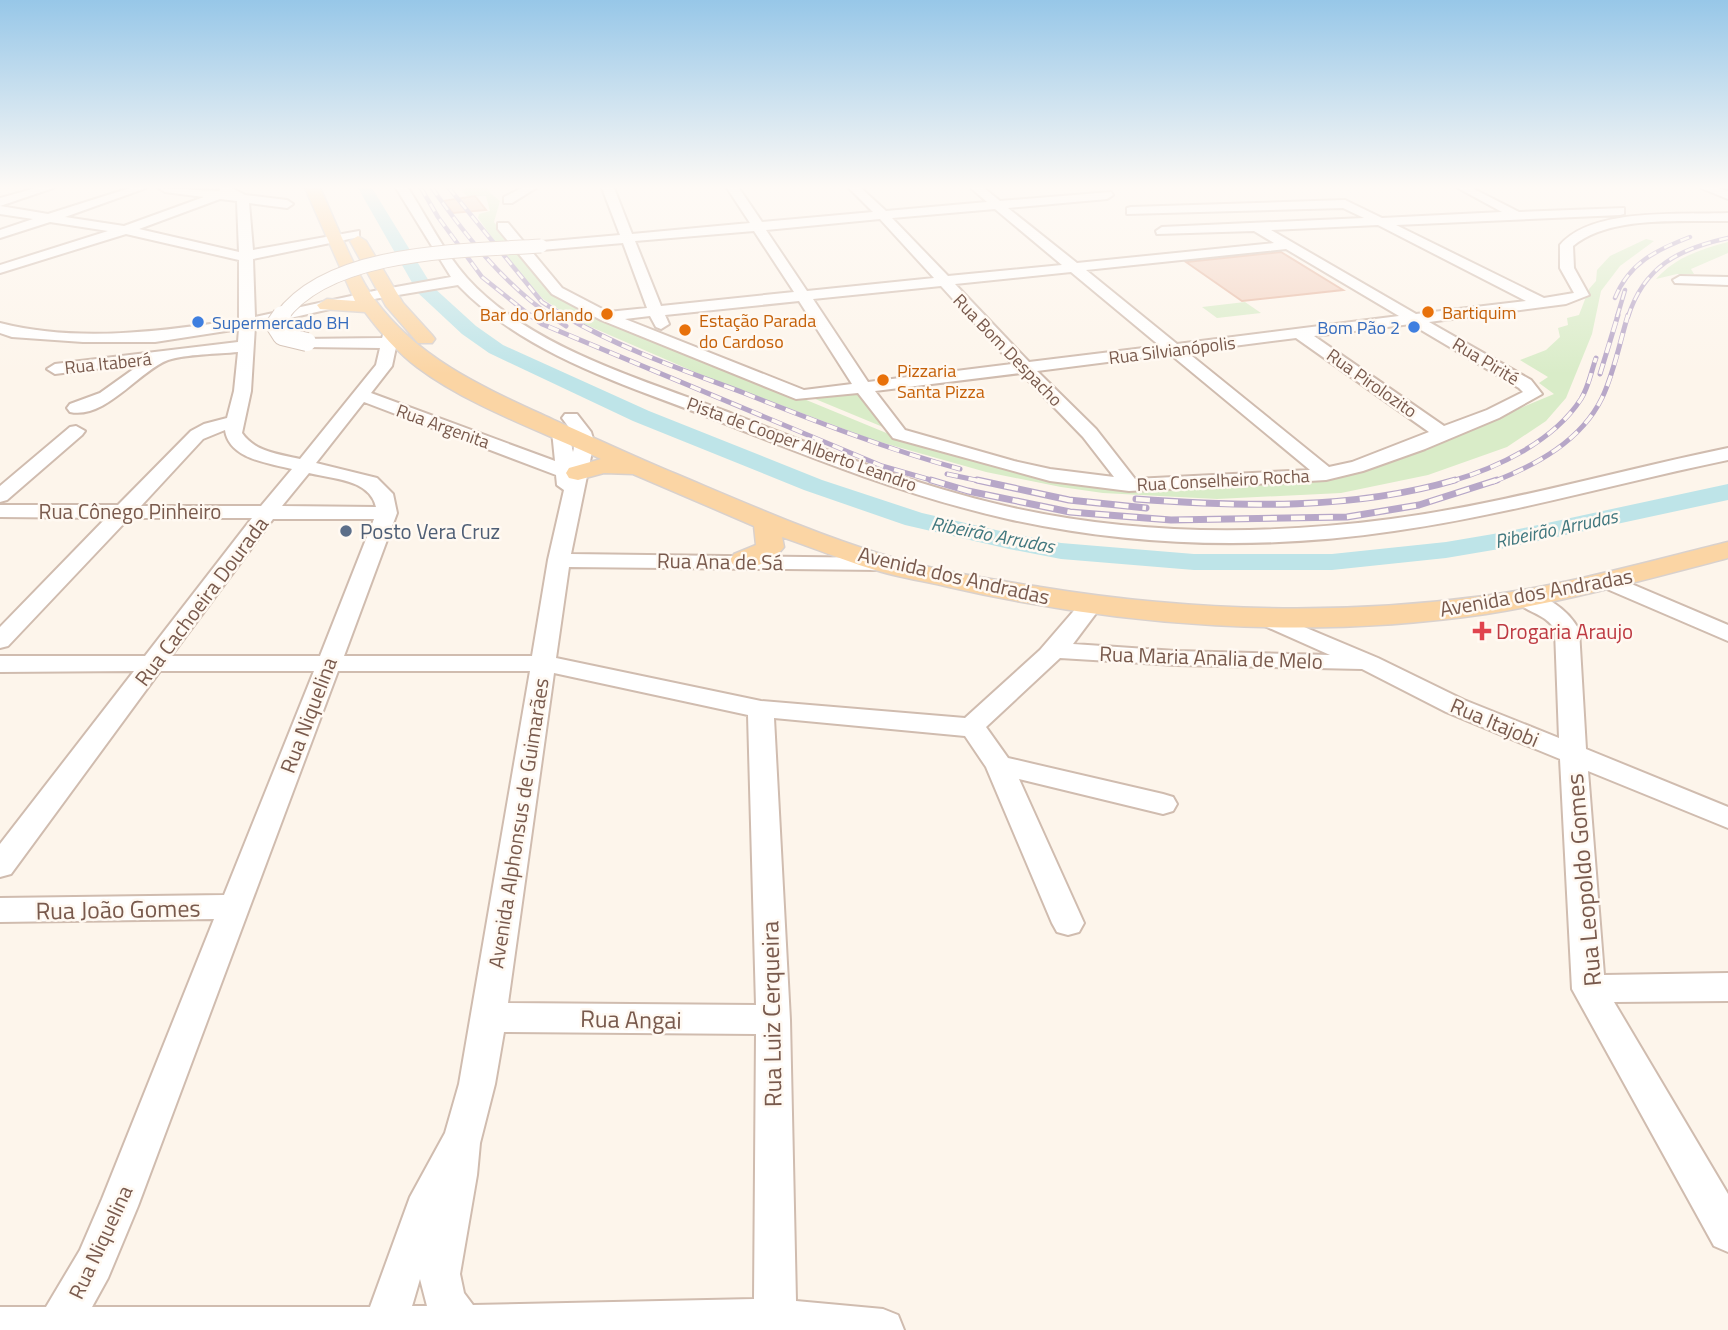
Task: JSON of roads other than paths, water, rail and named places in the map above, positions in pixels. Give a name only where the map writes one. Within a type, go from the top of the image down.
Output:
[{"type":"main road","name":"Avenida dos Andradas","points":[[342,250],[391,337],[467,387],[637,467],[767,522],[881,563],[991,588],[1120,609],[1266,618],[1376,615],[1435,611],[1525,598],[1608,581],[1728,550]]},
{"type":"main road","name":"Avenida dos Andradas","points":[[357,250],[370,297],[456,363],[507,390],[571,435],[883,542],[979,565],[1092,585],[1243,596],[1317,598],[1429,591],[1501,581],[1728,529]]},
{"type":"main road","points":[[322,306],[370,297]]},
{"type":"main road","points":[[571,472],[603,466],[637,467]]},
{"type":"main road","points":[[744,561],[770,547],[767,522]]},
{"type":"main road","points":[[881,563],[979,565]]},
{"type":"main road","points":[[1584,564],[1592,575],[1608,581]]},
{"type":"street","points":[[0,269],[61,250]]},
{"type":"street","points":[[216,250],[247,257],[277,250]]},
{"type":"street","points":[[247,250],[243,387],[233,433],[247,450],[370,482],[383,494],[387,513]]},
{"type":"street","name":"Pista de Cooper Alberto Leandro","points":[[441,250],[460,280],[489,310],[534,337],[609,370],[860,469],[966,502],[1049,521],[1125,531],[1201,536],[1345,531],[1454,514],[1728,454]]},
{"type":"street","points":[[391,337],[354,342],[307,342],[282,336],[275,324],[281,311],[294,298],[333,276],[398,259],[496,250]]},
{"type":"street","points":[[523,250],[557,291],[606,317],[673,342]]},
{"type":"street","points":[[632,250],[655,311],[673,342]]},
{"type":"street","points":[[775,250],[864,389]]},
{"type":"street","name":"Rua Bom Despacho","points":[[915,250],[1105,452],[1129,485]]},
{"type":"street","points":[[1053,250],[1326,474]]},
{"type":"street","points":[[1190,250],[1196,254]]},
{"type":"street","points":[[606,317],[1242,250]]},
{"type":"street","name":"Rua Pirité","points":[[1297,250],[1532,390]]},
{"type":"street","points":[[1437,250],[1542,303],[1582,295],[1568,275],[1566,250]]},
{"type":"street","points":[[370,297],[460,280]]},
{"type":"street","points":[[1680,280],[1728,281]]},
{"type":"street","name":"Rua Silvianópolis","points":[[673,342],[802,395],[1542,303]]},
{"type":"street","points":[[0,328],[12,332],[138,338],[191,333],[246,334],[322,306]]},
{"type":"street","name":"Rua Itaberá","points":[[55,369],[160,357],[246,334]]},
{"type":"street","name":"Rua Pirolozito","points":[[1301,335],[1442,433]]},
{"type":"street","name":"Rua Cachoeira Dourada","points":[[0,866],[268,511],[384,366],[391,337]]},
{"type":"street","name":"Rua Itaberá","points":[[76,408],[106,397],[160,357]]},
{"type":"street","name":"Rua Conselheiro Rocha","points":[[864,389],[899,434],[1050,475],[1129,485],[1282,480],[1326,474],[1375,460],[1493,414],[1530,396],[1532,390]]},
{"type":"street","name":"Rua Argenita","points":[[360,396],[571,472]]},
{"type":"street","points":[[0,641],[197,435],[210,428],[235,422]]},
{"type":"street","points":[[0,496],[76,431]]},
{"type":"street","points":[[526,457],[571,435]]},
{"type":"street","name":"Avenida Alphonsus de Guimarães","points":[[465,1329],[450,1311],[443,1294],[440,1274],[458,1175],[461,1143],[477,1084],[489,1017],[570,503],[571,435]]},
{"type":"street","name":"Rua Cônego Pinheiro","points":[[0,511],[387,513]]},
{"type":"street","name":"Rua Niquelina","points":[[55,1328],[94,1265],[119,1206],[387,513]]},
{"type":"street","name":"Rua Ana de Sá","points":[[559,560],[881,563]]},
{"type":"street","points":[[1608,581],[1728,634]]},
{"type":"street","name":"Rua Leopoldo Gomes","points":[[1525,598],[1557,617],[1567,630],[1589,989],[1728,1232]]},
{"type":"street","points":[[0,664],[543,663],[761,709],[972,726],[1052,650],[1092,604]]},
{"type":"street","name":"Rua Itajobi","points":[[1266,618],[1369,663],[1455,706],[1728,818]]},
{"type":"street","name":"Rua Maria Analia de Melo","points":[[1052,650],[1176,658],[1369,663]]},
{"type":"street","name":"Rua Luiz Cerqueira","points":[[761,709],[773,1020],[775,1325]]},
{"type":"street","points":[[972,726],[999,765],[1068,923]]},
{"type":"street","points":[[999,765],[1163,804]]},
{"type":"street","name":"Rua João Gomes","points":[[0,910],[236,907]]},
{"type":"street","points":[[1589,989],[1728,987]]},
{"type":"street","name":"Rua Angai","points":[[489,1017],[773,1020]]},
{"type":"street","name":"Avenida Alphonsus de Guimarães","points":[[385,1328],[424,1205],[439,1174],[461,1143]]},
{"type":"street","points":[[0,1328],[465,1329],[775,1325],[883,1330]]},
{"type":"waterway","name":"Ribeirão Arrudas","points":[[402,250],[425,289],[469,330],[496,349],[641,416],[813,485],[914,519],[1061,551],[1194,562],[1332,562],[1446,550],[1505,540],[1728,492]]},
{"type":"railway","points":[[462,250],[482,277],[532,317]]},
{"type":"railway","points":[[479,250],[517,289],[551,316]]},
{"type":"railway","points":[[500,250],[542,302],[566,317]]},
{"type":"railway","points":[[1615,298],[1636,267],[1660,250]]},
{"type":"railway","points":[[1628,317],[1643,285],[1654,272],[1689,250]]},
{"type":"railway","points":[[1617,317],[1625,290]]},
{"type":"railway","points":[[530,315],[542,324],[882,466],[931,480]]},
{"type":"railway","points":[[563,315],[606,338],[675,367],[851,434],[960,469]]},
{"type":"railway","points":[[1600,374],[1618,315]]},
{"type":"railway","points":[[1493,482],[1556,450],[1582,427],[1602,398],[1628,315]]},
{"type":"railway","points":[[551,316],[566,326]]},
{"type":"railway","points":[[1454,480],[1504,461],[1555,428],[1581,399],[1596,358]]},
{"type":"railway","points":[[947,474],[985,482]]},
{"type":"railway","points":[[931,480],[938,482]]},
{"type":"railway","points":[[931,480],[968,491],[1070,512],[1171,520],[1347,517],[1419,505],[1497,480]]},
{"type":"railway","points":[[977,480],[1069,500],[1146,508]]},
{"type":"railway","points":[[1136,499],[1216,504],[1297,504],[1377,497],[1454,480]]},
{"type":"railway","points":[[1449,482],[1454,480]]},
{"type":"place","name":"Bartiquim","points":[[1428,312]]},
{"type":"place","name":"Bar do Orlando","points":[[607,314]]},
{"type":"place","name":"Supermercado BH","points":[[198,322]]},
{"type":"place","name":"Bom Pão 2","points":[[1414,327]]},
{"type":"place","name":"Estação Parada do Cardoso","points":[[685,330]]},
{"type":"place","name":"Pizzaria Santa Pizza","points":[[883,380]]},
{"type":"place","name":"Posto Vera Cruz","points":[[346,531]]},
{"type":"place","name":"Drogaria Araujo","points":[[1482,631]]}]
